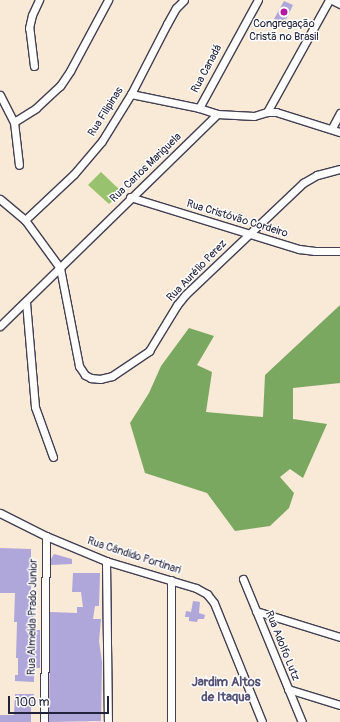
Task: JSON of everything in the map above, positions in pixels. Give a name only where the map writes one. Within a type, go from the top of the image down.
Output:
[{"type":"street","points":[[34,66],[30,28],[32,15],[39,0]]},
{"type":"street","points":[[14,122],[36,108],[60,86],[70,71],[108,0]]},
{"type":"street","name":"Rua Filipinas","points":[[24,220],[74,174],[94,151],[131,94],[176,8],[184,0]]},
{"type":"street","name":"Rua Canadá","points":[[131,94],[199,108],[258,0]]},
{"type":"street","points":[[267,112],[329,0]]},
{"type":"street","points":[[332,0],[340,4]]},
{"type":"street","points":[[0,94],[14,122],[19,165]]},
{"type":"street","points":[[199,108],[217,114],[254,116],[267,112],[282,114],[332,128],[340,132]]},
{"type":"street","points":[[332,128],[340,113]]},
{"type":"street","name":"Rua Carlos Mariguela","points":[[0,326],[217,114]]},
{"type":"street","name":"Rua Aurélio Perez","points":[[0,199],[24,220],[60,268],[79,366],[85,375],[91,378],[105,379],[149,351],[177,305],[248,234],[310,178],[340,169]]},
{"type":"street","name":"Rua Cristóvão Cordeiro","points":[[130,198],[299,249],[315,251],[340,251]]},
{"type":"street","points":[[26,302],[35,407],[53,457]]},
{"type":"street","name":"Rua Cândido Portinari","points":[[0,513],[46,536],[106,562],[204,591],[214,603],[262,722]]},
{"type":"street","name":"Rua Almeida Prado Junior","points":[[44,722],[46,536]]},
{"type":"street","points":[[106,562],[108,722]]},
{"type":"street","name":"Rua Adolfo Lutz","points":[[243,579],[302,722]]},
{"type":"street","points":[[170,580],[171,722]]},
{"type":"street","points":[[256,611],[340,637]]},
{"type":"street","points":[[288,689],[340,705]]},
{"type":"green space","points":[[101,172],[122,192],[109,204],[88,185]]},
{"type":"green space","points":[[340,305],[340,383],[293,388],[293,419],[327,424],[303,478],[290,469],[280,477],[294,493],[289,508],[270,526],[235,531],[207,493],[145,473],[130,423],[149,393],[161,366],[189,328],[214,336],[197,365],[212,372],[206,412],[263,417],[265,375]]},
{"type":"building","name":"Congregação Cristã no Brasil","points":[[284,1],[293,5],[283,26],[277,25],[274,19]]},
{"type":"building","points":[[0,548],[31,549],[31,601],[34,601],[33,630],[40,630],[40,668],[34,668],[34,682],[15,681],[15,675],[18,675],[18,658],[16,658],[17,622],[14,622],[15,593],[0,593]]},
{"type":"building","points":[[54,554],[72,559],[72,564],[51,565],[51,559]]},
{"type":"building","points":[[73,573],[100,573],[99,606],[95,606],[93,619],[101,619],[99,641],[102,662],[101,721],[49,722],[50,612],[77,613],[77,607],[83,607],[81,592],[72,592]]},
{"type":"building","points":[[193,601],[200,602],[199,613],[205,615],[204,619],[198,619],[197,622],[189,621],[189,617],[185,617],[186,611],[191,612]]},
{"type":"building","points":[[15,694],[34,694],[33,708],[31,708],[31,722],[0,722],[0,715],[14,715]]},
{"type":"place","name":"Congregação Cristã no Brasil","points":[[284,12]]},
{"type":"district","name":"Jardim Altos de Itaqua","points":[[226,690]]}]
